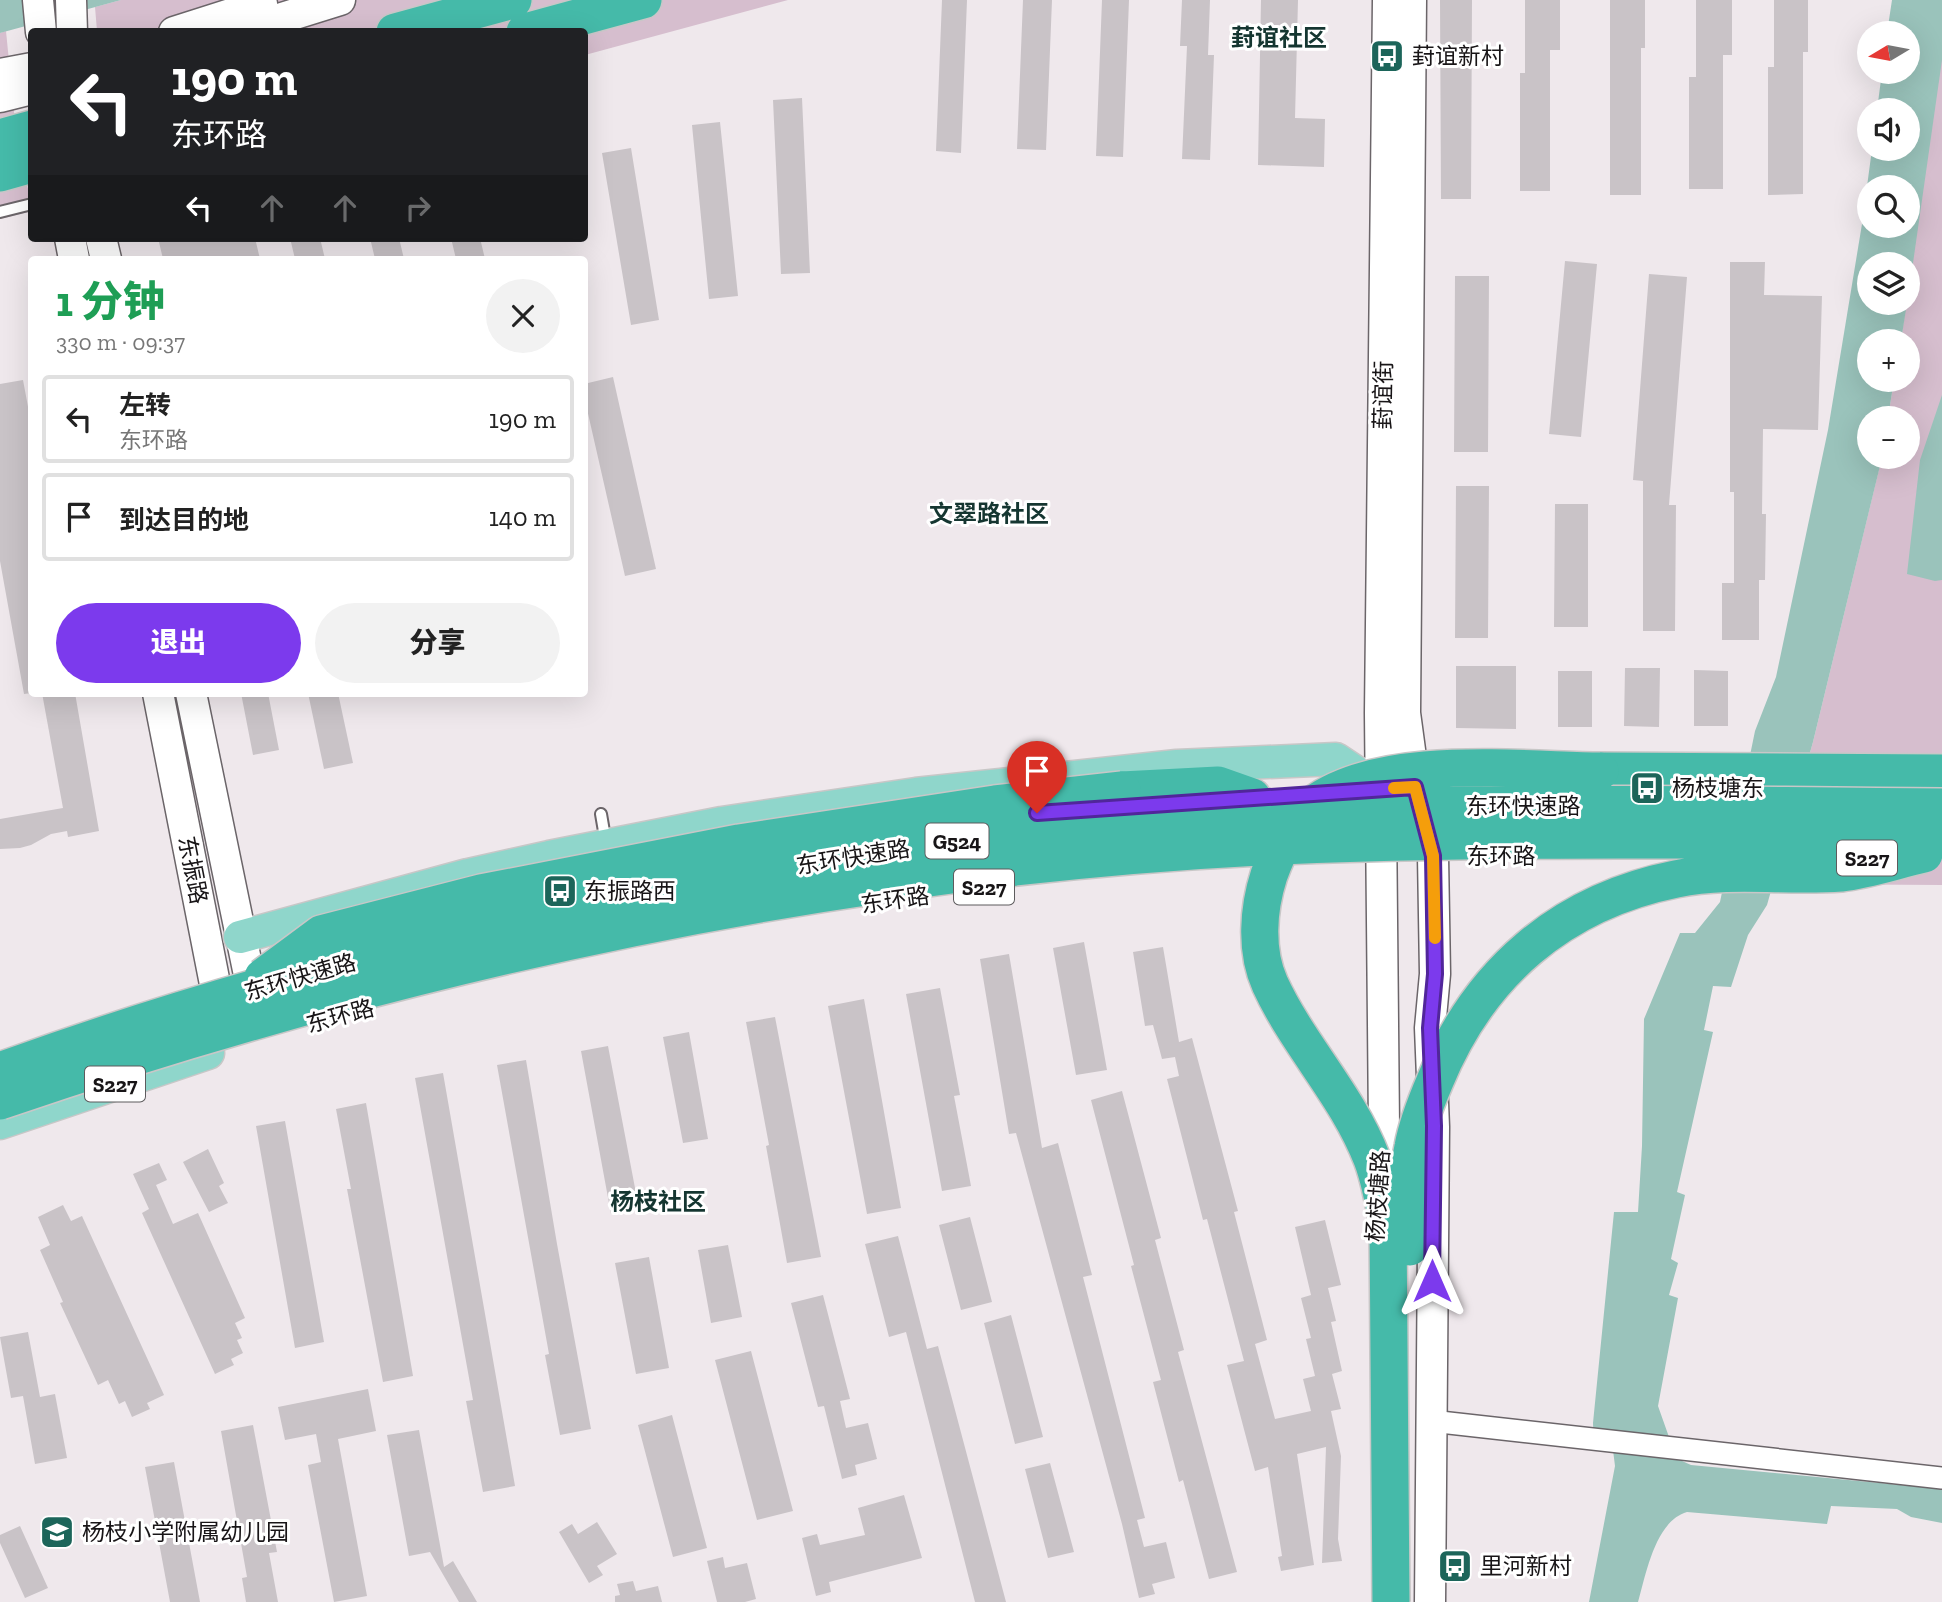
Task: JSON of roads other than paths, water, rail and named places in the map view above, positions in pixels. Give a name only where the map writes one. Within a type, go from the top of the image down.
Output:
[{"type":"highway","points":[[389,28],[475,0]]},
{"type":"highway","points":[[409,28],[513,0]]},
{"type":"highway","points":[[540,28],[643,0]]},
{"type":"highway","points":[[0,138],[28,130]]},
{"type":"highway","points":[[0,173],[28,165]]},
{"type":"highway","points":[[1391,1602],[1388,1226],[1372,1159],[1351,1117],[1278,1000],[1267,977],[1261,948],[1260,922],[1267,882],[1283,841],[1306,811],[1332,793],[1374,779],[1424,770],[1904,773],[1942,776]]},
{"type":"highway","points":[[235,984],[321,934],[481,894],[608,867],[765,839],[995,804],[1122,790],[1218,785],[1252,797]]},
{"type":"highway","name":"东环快速路","points":[[0,1071],[235,984],[331,966],[627,897],[871,853],[1010,834],[1254,814],[1466,806],[1942,807]]},
{"type":"highway","name":"东环快速路","points":[[0,1101],[93,1070],[277,1016],[496,959],[620,931],[748,907],[985,872],[1270,847],[1469,840],[1942,838]]},
{"type":"highway","points":[[1410,1602],[1410,1171],[1413,1147],[1424,1107],[1451,1043],[1476,1004],[1507,967],[1547,933],[1590,906],[1634,890],[1676,879],[1714,874],[1842,873],[1942,849]]},
{"type":"main road","points":[[187,28],[276,0]]},
{"type":"main road","points":[[250,28],[340,0]]},
{"type":"main road","name":"葑谊街","points":[[1381,789],[1388,0]]},
{"type":"main road","name":"葑谊街","points":[[1410,0],[1405,713],[1415,787]]},
{"type":"main road","points":[[0,74],[28,69]]},
{"type":"main road","points":[[0,97],[28,90]]},
{"type":"main road","name":"东振路","points":[[159,697],[235,984],[262,1037]]},
{"type":"main road","name":"东振路","points":[[192,697],[240,937],[230,1046]]},
{"type":"main road","points":[[240,937],[468,875],[722,823],[916,794],[1177,766],[1336,759],[1381,789]]},
{"type":"main road","points":[[1415,787],[1433,856],[1435,974],[1430,1028],[1434,1126],[1430,1602]]},
{"type":"main road","points":[[0,1053],[484,908],[739,855],[995,817],[1415,787],[1942,789]]},
{"type":"main road","name":"杨枝塘路","points":[[1376,1602],[1374,1218],[1384,1127],[1381,789]]},
{"type":"main road","points":[[604,881],[611,869],[607,846]]},
{"type":"main road","name":"东环路","points":[[0,1123],[230,1046],[499,975],[613,949],[876,902],[1066,877],[1382,856],[1942,857]]},
{"type":"main road","points":[[429,885],[437,896],[459,907],[484,908]]},
{"type":"main road","points":[[1433,1201],[1446,1168],[1452,1017],[1435,974]]},
{"type":"street","points":[[1431,1421],[1942,1478]]},
{"type":"lane","points":[[0,109],[28,101]]},
{"type":"lane","points":[[0,212],[28,205]]},
{"type":"lane","points":[[601,814],[607,846]]},
{"type":"place","name":"葑谊新村","points":[[1387,56]]},
{"type":"place","name":"杨枝塘东","points":[[1647,788]]},
{"type":"place","name":"东振路西","points":[[560,891]]},
{"type":"place","name":"杨枝小学附属幼儿园","points":[[57,1532]]},
{"type":"place","name":"里河新村","points":[[1455,1566]]},
{"type":"district","name":"葑谊社区","points":[[1279,37]]},
{"type":"district","name":"文翠路社区","points":[[989,513]]},
{"type":"district","name":"杨枝社区","points":[[658,1201]]}]
